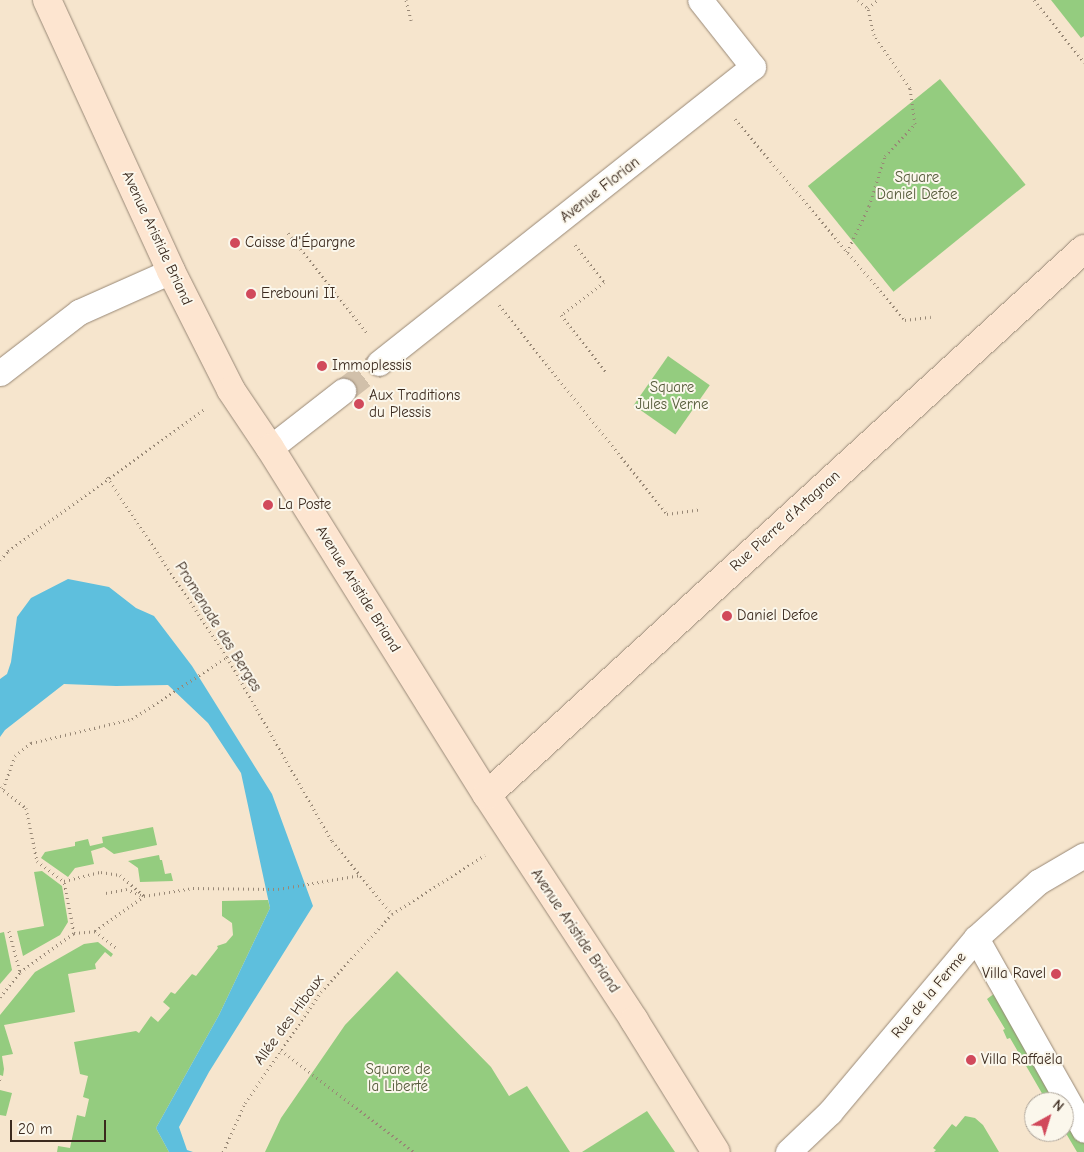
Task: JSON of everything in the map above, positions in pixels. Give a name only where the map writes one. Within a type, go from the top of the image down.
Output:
[{"type":"street","name":"Avenue Aristide Briand","points":[[47,0],[171,271],[231,390],[270,448],[487,795],[634,1020],[716,1152]]},
{"type":"street","name":"Avenue Florian","points":[[382,360],[717,98],[753,67],[700,0]]},
{"type":"street","name":"Rue Pierre d'Artagnan","points":[[487,795],[1084,249]]},
{"type":"street","points":[[0,372],[79,312],[171,271]]},
{"type":"street","points":[[270,448],[343,391]]},
{"type":"street","name":"Rue de la Ferme","points":[[788,1152],[830,1112],[976,938],[1038,882],[1084,855]]},
{"type":"street","points":[[976,938],[1084,1130]]},
{"type":"path","points":[[406,0],[411,20]]},
{"type":"path","points":[[847,252],[869,206],[885,156],[915,124],[910,88],[874,35],[868,8],[858,0]]},
{"type":"path","points":[[868,8],[878,0]]},
{"type":"path","points":[[1034,0],[1084,62]]},
{"type":"path","points":[[717,98],[905,320],[931,317]]},
{"type":"path","points":[[288,233],[382,360]]},
{"type":"path","points":[[575,245],[604,282],[561,315],[607,373]]},
{"type":"path","points":[[481,283],[667,514],[701,509]]},
{"type":"path","points":[[0,560],[8,551],[107,477],[231,390]]},
{"type":"path","name":"Promenade des Berges","points":[[107,477],[227,657],[332,841],[392,914]]},
{"type":"path","points":[[74,933],[64,880],[38,861],[26,808],[2,788],[15,756],[31,743],[132,719],[227,657]]},
{"type":"path","name":"Allée des Hiboux","points":[[223,1152],[245,1103],[321,992],[392,914],[485,855]]},
{"type":"path","points":[[64,880],[101,872],[120,875],[144,896]]},
{"type":"path","points":[[0,997],[20,972],[74,933],[95,932],[144,896],[193,888],[278,889],[361,875]]},
{"type":"path","points":[[106,893],[126,889],[144,896]]},
{"type":"path","points":[[9,931],[20,972]]},
{"type":"path","points":[[95,932],[118,949]]},
{"type":"path","points":[[281,1050],[414,1152]]},
{"type":"green space","points":[[1051,0],[1084,0],[1084,36],[1081,38]]},
{"type":"green space","name":"Square Daniel Defoe","points":[[940,79],[1026,185],[893,292],[808,186]]},
{"type":"green space","name":"Square Jules Verne","points":[[668,356],[710,385],[675,434],[634,405]]},
{"type":"green space","points":[[153,827],[157,845],[114,854],[104,847],[91,851],[94,864],[75,868],[68,877],[41,858],[45,852],[75,846],[75,842],[88,839],[90,846],[103,843],[102,837]]},
{"type":"green space","points":[[159,855],[165,874],[171,873],[173,881],[140,882],[138,868],[128,861]]},
{"type":"green space","points":[[42,871],[62,886],[68,922],[60,935],[23,956],[17,931],[44,926],[34,872]]},
{"type":"green space","points":[[268,900],[270,908],[219,1015],[156,1128],[169,1152],[57,1152],[58,1146],[70,1148],[77,1115],[85,1117],[89,1099],[83,1097],[88,1076],[80,1074],[74,1042],[136,1031],[139,1033],[151,1016],[158,1022],[170,1008],[163,1002],[171,992],[175,994],[192,974],[196,976],[218,948],[217,946],[226,943],[233,935],[232,923],[222,916],[222,901]]},
{"type":"green space","points":[[4,932],[12,970],[0,984],[0,933]]},
{"type":"green space","points":[[98,942],[113,954],[111,957],[105,952],[95,964],[96,969],[68,974],[75,1012],[4,1025],[13,1054],[2,1056],[4,1069],[3,1076],[0,1075],[0,1015],[35,972],[84,944]]},
{"type":"green space","name":"Square de la Liberté","points":[[397,971],[491,1067],[509,1096],[527,1086],[570,1152],[265,1152],[281,1118],[345,1025]]},
{"type":"green space","points":[[999,990],[1059,1092],[1041,1092],[1010,1038],[1007,1039],[1003,1030],[1005,1029],[987,999]]},
{"type":"green space","points":[[0,1090],[12,1093],[6,1116],[0,1115]]},
{"type":"green space","points":[[647,1111],[675,1152],[582,1152]]},
{"type":"green space","points":[[965,1116],[975,1118],[983,1125],[999,1152],[934,1152],[936,1150],[933,1148],[952,1124],[956,1127]]},
{"type":"green space","points":[[1074,1118],[1084,1135],[1084,1152],[1077,1152],[1071,1142],[1074,1142]]},
{"type":"water","points":[[68,579],[109,587],[136,608],[154,616],[192,666],[272,794],[313,906],[209,1072],[179,1127],[187,1150],[193,1152],[169,1152],[156,1128],[219,1015],[270,908],[241,773],[208,723],[168,685],[64,684],[5,730],[0,737],[0,679],[7,674],[11,662],[17,617],[31,598]]},
{"type":"tunnel","points":[[343,391],[379,363]]},
{"type":"place","name":"Caisse d'Épargne","points":[[235,243]]},
{"type":"place","name":"Erebouni II","points":[[251,294]]},
{"type":"place","name":"Immoplessis","points":[[322,366]]},
{"type":"place","name":"Aux Traditions du Plessis","points":[[359,404]]},
{"type":"place","name":"La Poste","points":[[268,505]]},
{"type":"place","name":"Daniel Defoe","points":[[727,616]]},
{"type":"place","name":"Villa Ravel","points":[[1056,974]]},
{"type":"place","name":"Villa Raffaëla","points":[[971,1060]]}]
